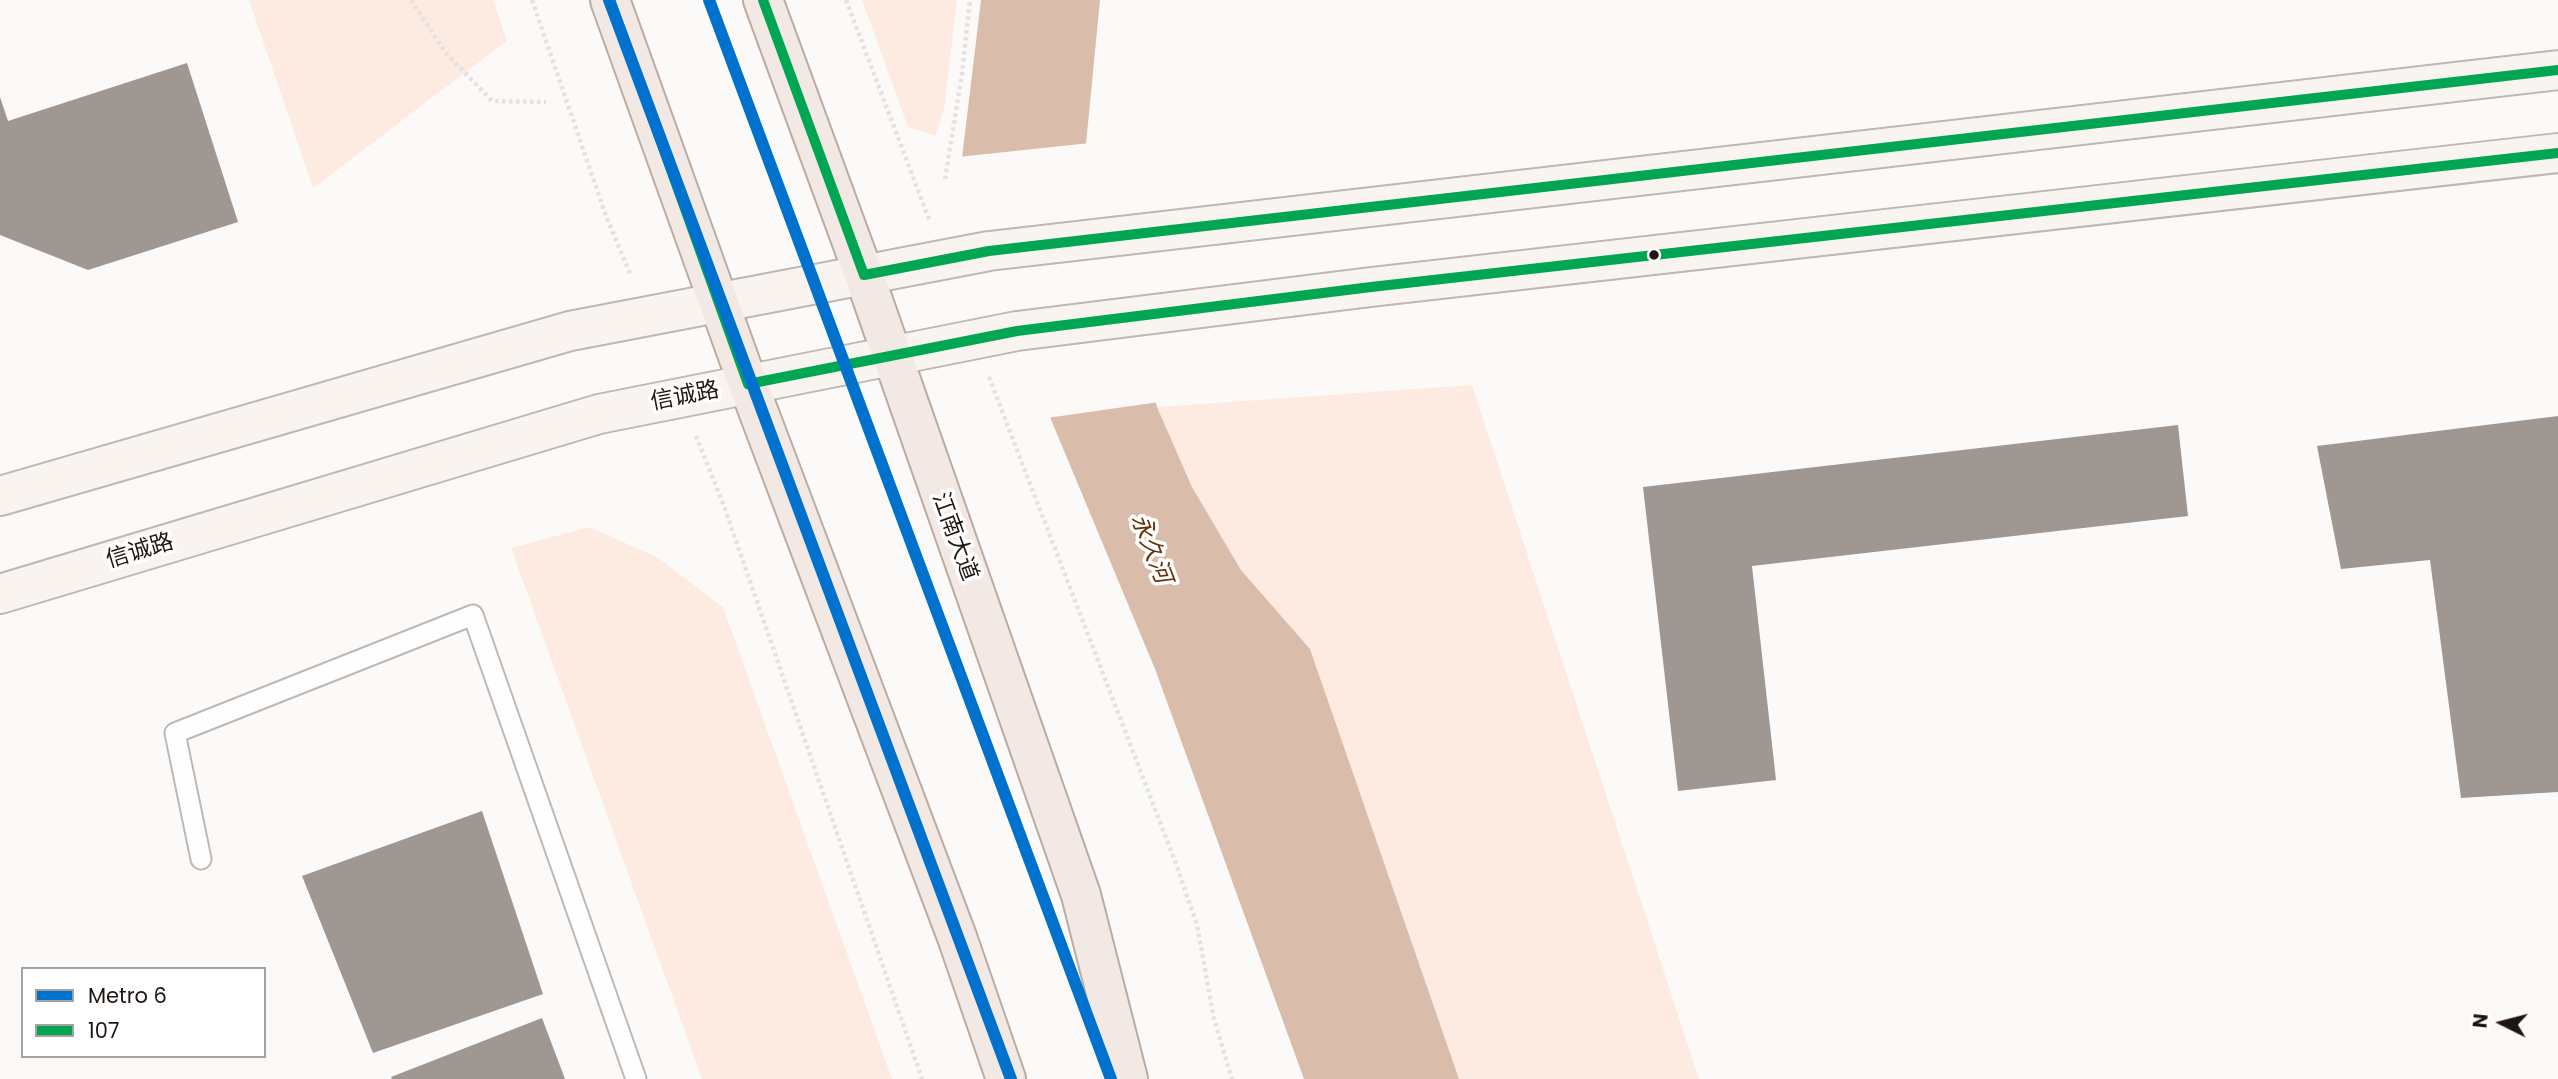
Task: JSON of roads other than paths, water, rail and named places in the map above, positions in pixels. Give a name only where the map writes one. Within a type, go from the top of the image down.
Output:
[{"type":"main road","points":[[610,0],[748,384],[957,937],[1006,1079]]},
{"type":"main road","name":"江南大道","points":[[763,0],[864,275],[1082,895],[1128,1079]]},
{"type":"main road","points":[[0,496],[570,331],[989,251],[2558,70]]},
{"type":"main road","name":"信诚路","points":[[0,594],[598,414],[1017,331],[1371,287],[2558,153]]},
{"type":"lane","points":[[201,859],[175,733],[473,615],[636,1079]]},
{"type":"water","name":"永久河","points":[[981,0],[1100,0],[1086,144],[1157,407],[1192,487],[1241,570],[1310,649],[1459,1079],[1304,1079],[1155,669],[1052,422],[962,158]]},
{"type":"metro line","name":"6","points":[[609,0],[1011,1079]]},
{"type":"metro line","name":"6","points":[[709,0],[1111,1079]]}]
